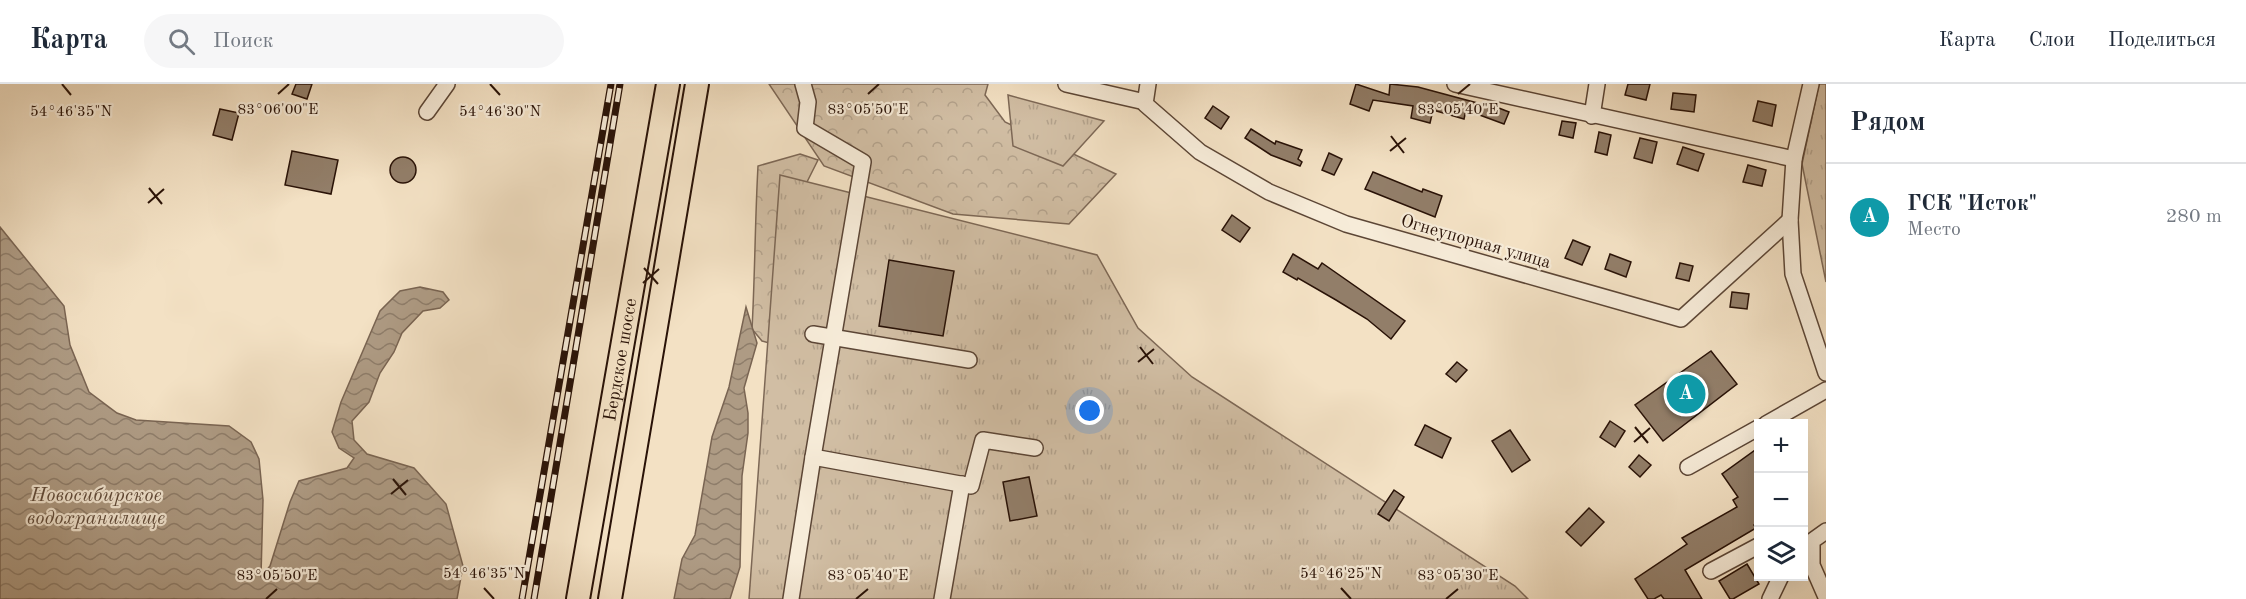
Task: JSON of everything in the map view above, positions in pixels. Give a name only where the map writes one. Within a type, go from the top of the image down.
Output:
[{"type":"highway","name":"Бердское шоссе","points":[[578,599],[668,84]]},
{"type":"highway","name":"Бердское шоссе","points":[[610,599],[697,84]]},
{"type":"street","points":[[427,112],[447,84]]},
{"type":"street","points":[[791,599],[863,162],[805,128],[808,102],[802,84]]},
{"type":"street","points":[[1066,84],[1145,103],[1148,84]]},
{"type":"street","points":[[1455,84],[1794,159]]},
{"type":"street","points":[[1592,116],[1598,84]]},
{"type":"street","points":[[1811,84],[1794,159],[1790,220],[1793,274],[1826,373]]},
{"type":"street","name":"Огнеупорная улица","points":[[1145,103],[1200,152],[1269,192],[1346,224],[1681,319],[1790,220]]},
{"type":"street","points":[[813,334],[969,360]]},
{"type":"street","points":[[1773,419],[1826,390]]},
{"type":"street","points":[[1688,467],[1754,430]]},
{"type":"street","points":[[813,457],[971,486],[983,440],[1035,448]]},
{"type":"street","points":[[942,599],[962,484]]},
{"type":"street","points":[[1808,543],[1826,531]]},
{"type":"street","points":[[1711,571],[1754,548]]},
{"type":"street","points":[[1808,551],[1826,597]]},
{"type":"street","points":[[1770,599],[1779,581]]},
{"type":"green space","points":[[769,84],[988,84],[985,95],[1005,122],[1116,174],[1069,224],[953,214],[824,166]]},
{"type":"green space","points":[[1819,84],[1826,84],[1826,282],[1802,164]]},
{"type":"green space","points":[[1008,95],[1104,121],[1063,166],[1013,146]]},
{"type":"green space","points":[[800,154],[818,160],[792,212],[794,350],[762,341],[752,329],[758,166]]},
{"type":"green space","points":[[780,175],[1097,255],[1138,328],[1192,377],[1515,586],[1528,599],[749,599]]},
{"type":"water","name":"Новосибирское водохранилище","points":[[0,227],[64,306],[70,345],[89,392],[117,413],[136,420],[229,426],[251,442],[259,459],[263,500],[261,576],[270,566],[299,481],[347,468],[354,458],[339,448],[332,432],[341,402],[380,311],[400,291],[420,287],[443,292],[449,300],[440,308],[423,311],[402,333],[394,352],[380,373],[369,402],[352,421],[354,440],[367,454],[414,468],[446,504],[463,566],[457,599],[0,599]]},
{"type":"water","points":[[746,307],[757,343],[744,388],[748,433],[742,476],[740,567],[730,599],[674,599],[682,559],[695,535],[712,437],[729,387]]},
{"type":"building","points":[[296,84],[312,84],[307,99],[292,94]]},
{"type":"building","points":[[1356,84],[1389,95],[1390,84],[1418,87],[1485,105],[1486,103],[1509,112],[1504,124],[1466,110],[1464,119],[1433,110],[1430,123],[1411,118],[1413,106],[1373,100],[1369,111],[1350,104]]},
{"type":"building","points":[[1628,84],[1650,84],[1646,100],[1625,95]]},
{"type":"building","points":[[1673,93],[1696,95],[1694,112],[1671,109]]},
{"type":"building","points":[[1758,101],[1776,105],[1772,126],[1753,121]]},
{"type":"building","points":[[1213,106],[1229,117],[1221,129],[1205,118]]},
{"type":"building","points":[[220,109],[239,113],[232,140],[213,135]]},
{"type":"building","points":[[1562,121],[1576,123],[1573,138],[1559,135]]},
{"type":"building","points":[[1251,129],[1275,144],[1276,141],[1302,150],[1298,159],[1302,162],[1300,166],[1271,155],[1245,138]]},
{"type":"building","points":[[1599,132],[1611,135],[1607,155],[1595,152]]},
{"type":"building","points":[[1640,138],[1657,142],[1652,163],[1634,158]]},
{"type":"building","points":[[1683,147],[1704,154],[1698,171],[1677,164]]},
{"type":"building","points":[[292,151],[338,160],[331,194],[285,185]]},
{"type":"building","points":[[1329,153],[1342,159],[1334,175],[1322,170]]},
{"type":"building","points":[[403,157],[412,161],[416,170],[412,179],[403,183],[394,179],[390,170],[394,161]]},
{"type":"building","points":[[1748,165],[1766,170],[1762,186],[1743,182]]},
{"type":"building","points":[[1373,172],[1422,192],[1423,189],[1442,196],[1435,217],[1365,189]]},
{"type":"building","points":[[1232,215],[1250,228],[1240,242],[1222,230]]},
{"type":"building","points":[[1573,240],[1590,247],[1582,265],[1565,258]]},
{"type":"building","points":[[1293,254],[1318,269],[1322,263],[1405,321],[1391,339],[1367,319],[1298,278],[1297,280],[1283,272]]},
{"type":"building","points":[[1610,254],[1631,262],[1626,277],[1605,269]]},
{"type":"building","points":[[889,260],[954,271],[943,336],[879,326]]},
{"type":"building","points":[[1680,263],[1693,266],[1689,281],[1676,278]]},
{"type":"building","points":[[1732,292],[1749,294],[1747,309],[1730,307]]},
{"type":"building","points":[[1711,351],[1737,384],[1663,441],[1635,405]]},
{"type":"building","points":[[1457,362],[1467,370],[1456,382],[1446,374]]},
{"type":"building","points":[[1610,421],[1625,431],[1615,447],[1600,437]]},
{"type":"building","points":[[1425,425],[1451,438],[1442,458],[1415,445]]},
{"type":"building","points":[[1510,430],[1530,460],[1512,472],[1492,441]]},
{"type":"building","points":[[1754,451],[1754,529],[1685,570],[1702,599],[1664,599],[1661,595],[1648,599],[1635,579],[1687,544],[1682,538],[1737,507],[1733,500],[1738,497],[1722,474]]},
{"type":"building","points":[[1639,455],[1651,465],[1640,477],[1629,467]]},
{"type":"building","points":[[1029,477],[1037,516],[1010,521],[1003,482]]},
{"type":"building","points":[[1394,490],[1404,497],[1389,521],[1378,514]]},
{"type":"building","points":[[1589,508],[1604,522],[1581,546],[1566,532]]},
{"type":"building","points":[[1747,564],[1754,576],[1754,581],[1759,584],[1730,599],[1719,581]]},
{"type":"railway","points":[[522,599],[611,84]]},
{"type":"railway","points":[[534,599],[620,84]]},
{"type":"place","name":"ГСК \"Исток\"","points":[[1686,394]]}]
